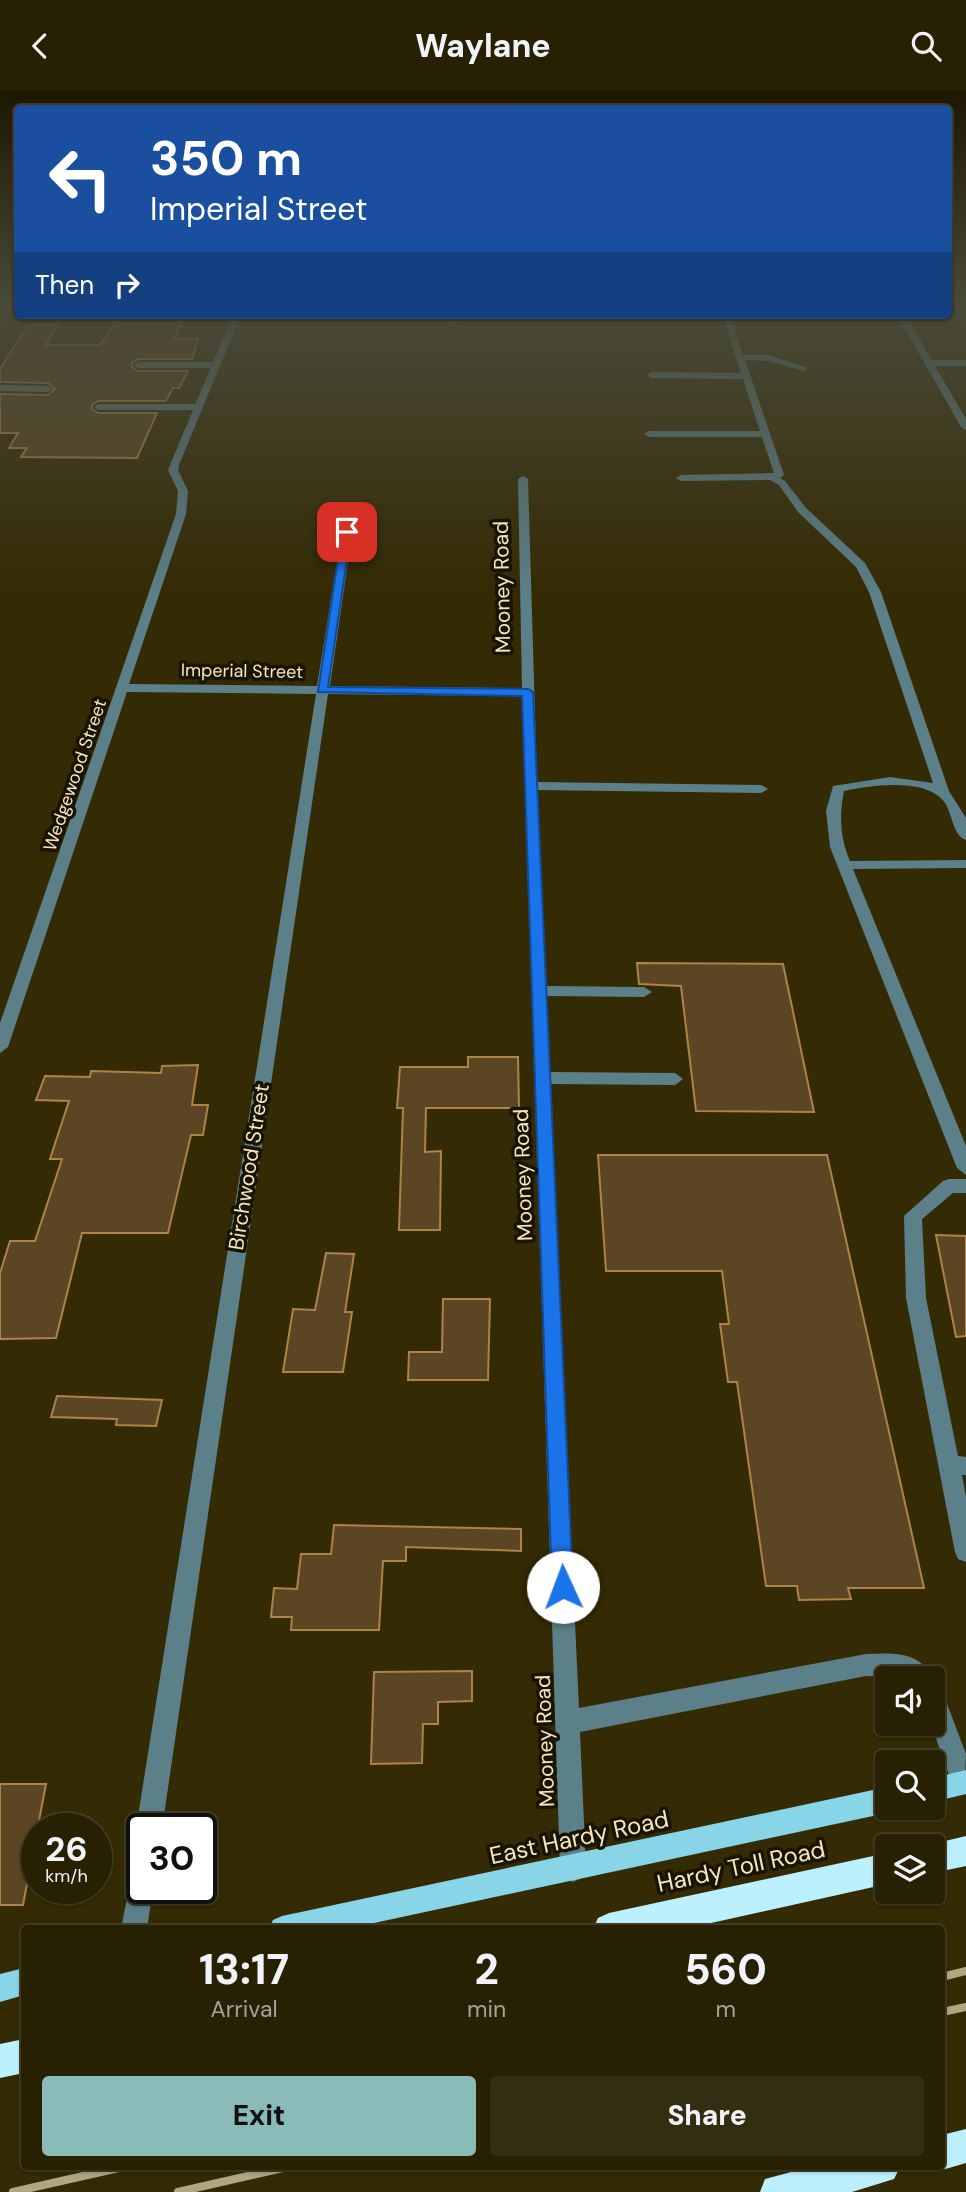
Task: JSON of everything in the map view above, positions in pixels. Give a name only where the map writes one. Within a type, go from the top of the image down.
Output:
[{"type":"highway","points":[[945,1855],[966,1851]]},
{"type":"highway","name":"Hardy Toll Road","points":[[627,1925],[875,1871]]},
{"type":"highway","points":[[0,2061],[21,2057]]},
{"type":"highway","points":[[945,2151],[966,2146]]},
{"type":"highway","points":[[778,2192],[870,2170]]},
{"type":"main road","points":[[945,1787],[965,1783]]},
{"type":"main road","name":"East Hardy Road","points":[[301,1925],[875,1803]]},
{"type":"main road","points":[[0,1988],[21,1983]]},
{"type":"street","points":[[98,407],[199,407],[201,403]]},
{"type":"street","points":[[754,403],[779,473],[773,478]]},
{"type":"street","points":[[952,403],[966,427]]},
{"type":"street","name":"Wedgewood Street","points":[[0,1047],[181,514],[186,493],[173,470],[199,407]]},
{"type":"street","points":[[649,434],[765,434]]},
{"type":"street","points":[[681,478],[773,478],[782,483],[802,510],[862,565],[875,592],[943,793],[953,803],[966,836]]},
{"type":"street","name":"Mooney Road","points":[[523,479],[530,786],[573,1869]]},
{"type":"street","name":"Birchwood Street","points":[[151,1813],[351,506]]},
{"type":"street","name":"Imperial Street","points":[[124,688],[528,692]]},
{"type":"street","points":[[943,793],[910,783],[857,783],[838,789],[834,811],[837,847],[966,1168]]},
{"type":"street","points":[[530,786],[761,789]]},
{"type":"street","points":[[844,865],[966,864]]},
{"type":"street","points":[[538,991],[644,992]]},
{"type":"street","points":[[542,1078],[675,1079]]},
{"type":"street","points":[[966,1186],[949,1186],[913,1216],[916,1299],[957,1466],[966,1552]]},
{"type":"street","points":[[568,1722],[866,1665],[904,1666]]},
{"type":"street","points":[[945,1729],[965,1783]]},
{"type":"street","points":[[135,1925],[138,1904]]},
{"type":"building","points":[[0,403],[95,403],[92,409],[98,413],[157,413],[137,458],[21,457],[27,448],[9,448],[18,433],[0,433]]},
{"type":"building","points":[[637,963],[783,964],[814,1112],[696,1111],[681,986],[639,984]]},
{"type":"building","points":[[468,1057],[518,1057],[519,1108],[426,1108],[425,1152],[441,1151],[440,1230],[399,1230],[403,1108],[397,1108],[400,1067],[468,1067]]},
{"type":"building","points":[[198,1065],[192,1105],[208,1105],[203,1135],[191,1135],[168,1233],[82,1233],[56,1338],[0,1339],[0,1273],[10,1241],[35,1241],[62,1159],[50,1159],[69,1101],[36,1100],[45,1076],[90,1077],[91,1071],[161,1073],[162,1066]]},
{"type":"building","points":[[598,1155],[827,1155],[924,1588],[848,1588],[851,1599],[799,1600],[797,1586],[766,1586],[737,1382],[728,1382],[720,1324],[729,1324],[722,1271],[606,1271]]},
{"type":"building","points":[[936,1235],[966,1236],[966,1336],[956,1337]]},
{"type":"building","points":[[326,1253],[354,1254],[345,1312],[352,1312],[343,1372],[283,1372],[293,1309],[315,1310]]},
{"type":"building","points":[[443,1299],[490,1299],[488,1380],[408,1380],[409,1352],[442,1352]]},
{"type":"building","points":[[57,1396],[162,1400],[156,1426],[116,1425],[117,1419],[51,1417]]},
{"type":"building","points":[[334,1525],[521,1529],[521,1551],[406,1547],[406,1561],[383,1561],[379,1630],[291,1630],[292,1617],[271,1617],[274,1588],[297,1589],[301,1554],[331,1554]]},
{"type":"building","points":[[472,1671],[472,1701],[438,1702],[438,1724],[423,1724],[422,1763],[371,1764],[374,1672]]},
{"type":"building","points":[[0,1784],[46,1784],[40,1813],[21,1813],[23,1905],[0,1905]]},
{"type":"railway","points":[[945,1976],[966,1971]]},
{"type":"railway","points":[[945,2011],[966,2007]]},
{"type":"railway","points":[[13,2192],[110,2170]]},
{"type":"railway","points":[[178,2192],[274,2170]]},
{"type":"route","points":[[347,532],[322,690],[528,692],[563,1587]]}]
